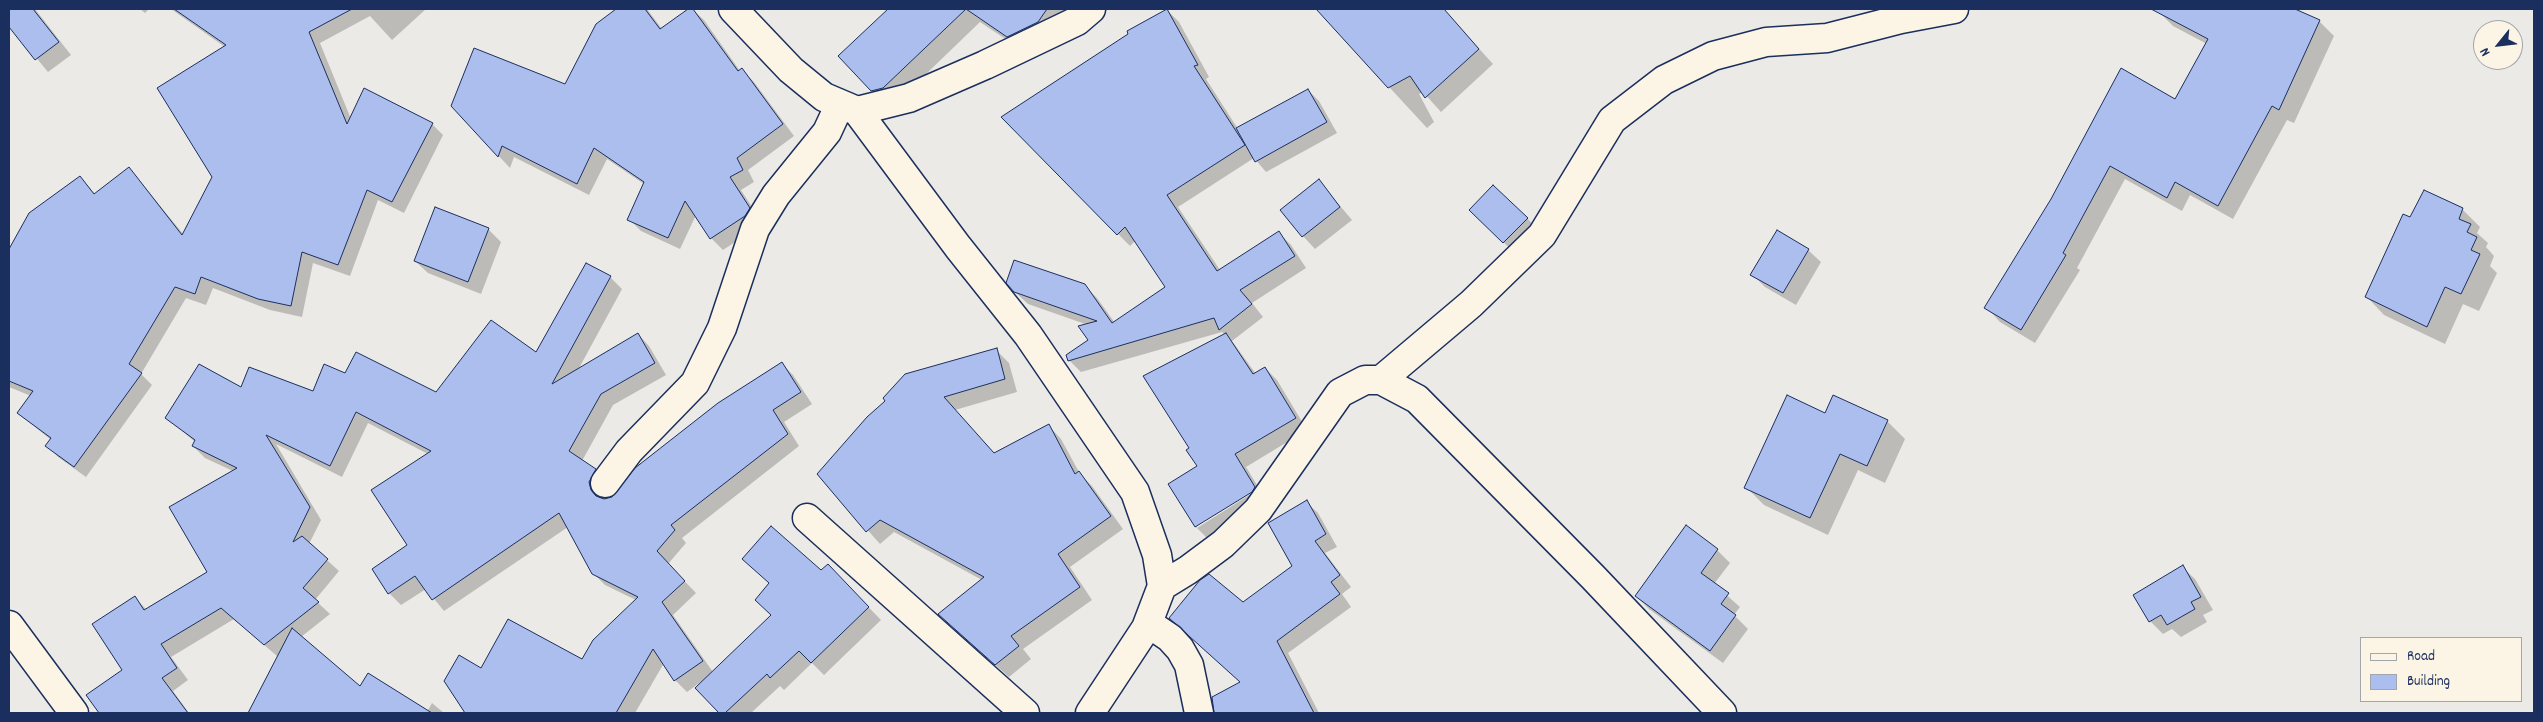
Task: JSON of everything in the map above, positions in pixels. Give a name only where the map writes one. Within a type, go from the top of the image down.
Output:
[{"type":"street","points":[[733,9],[791,70],[824,97],[849,107],[1028,335],[1135,492],[1157,555],[1162,586],[1148,622],[1090,713]]},
{"type":"street","points":[[605,483],[628,451],[695,383],[722,328],[755,229],[776,195],[849,107],[909,98],[985,65],[1077,21],[1091,9]]},
{"type":"street","points":[[1381,380],[1471,304],[1542,235],[1612,120],[1664,80],[1713,56],[1766,42],[1827,38],[1902,18],[1954,9]]},
{"type":"street","points":[[1162,586],[1188,570],[1223,544],[1258,510],[1340,393],[1365,380],[1381,380],[1417,399],[1593,576],[1722,713]]},
{"type":"street","points":[[807,518],[1025,713]]},
{"type":"street","points":[[1148,622],[1170,638],[1180,649],[1189,665],[1199,713]]},
{"type":"street","points":[[9,625],[74,713]]},
{"type":"building","points":[[9,9],[33,9],[59,42],[35,60],[9,27]]},
{"type":"building","points":[[174,9],[352,9],[309,32],[347,124],[364,88],[433,123],[392,202],[367,190],[338,265],[302,252],[291,306],[258,299],[201,277],[195,294],[175,287],[129,364],[142,373],[74,467],[45,446],[51,438],[17,413],[33,391],[9,381],[9,249],[29,213],[80,176],[94,194],[129,167],[182,235],[212,177],[157,88],[226,45]]},
{"type":"building","points":[[616,9],[645,9],[660,29],[688,9],[693,9],[738,71],[742,68],[783,124],[737,158],[743,170],[730,177],[750,208],[745,216],[710,239],[685,201],[668,238],[627,220],[644,182],[594,148],[577,184],[502,146],[498,157],[451,106],[474,48],[565,84],[596,24]]},
{"type":"building","points":[[888,9],[966,9],[883,88],[871,91],[838,56]]},
{"type":"building","points":[[966,9],[1047,9],[1038,22],[1007,37]]},
{"type":"building","points":[[1167,9],[1198,65],[1194,66],[1245,145],[1167,195],[1217,271],[1279,231],[1295,256],[1240,290],[1252,304],[1219,330],[1214,318],[1068,361],[1066,355],[1088,340],[1078,326],[1097,321],[1014,292],[1006,283],[1014,260],[1085,284],[1112,323],[1165,287],[1125,227],[1117,235],[1001,117],[1128,34],[1127,31]]},
{"type":"building","points":[[1316,9],[1444,9],[1479,49],[1425,98],[1410,76],[1388,88]]},
{"type":"building","points":[[2151,9],[2295,9],[2320,20],[2279,110],[2272,106],[2218,206],[2175,182],[2167,198],[2110,166],[2063,253],[2066,255],[2021,330],[1984,308],[2051,199],[2121,68],[2175,99],[2208,39]]},
{"type":"building","points":[[1308,89],[1327,122],[1255,162],[1236,128]]},
{"type":"building","points":[[1319,179],[1340,207],[1302,237],[1280,210]]},
{"type":"building","points":[[1493,185],[1528,218],[1503,243],[1469,210]]},
{"type":"building","points":[[2424,190],[2463,208],[2459,219],[2471,224],[2467,232],[2477,237],[2471,250],[2480,254],[2461,294],[2445,287],[2427,327],[2365,297],[2403,214],[2410,217]]},
{"type":"building","points":[[435,207],[489,228],[468,282],[414,261]]},
{"type":"building","points":[[1777,230],[1809,249],[1783,293],[1750,275]]},
{"type":"building","points":[[586,263],[611,276],[552,384],[638,333],[655,363],[601,394],[569,451],[596,469],[589,482],[591,490],[596,496],[604,499],[612,497],[635,468],[718,403],[782,362],[801,392],[773,410],[788,434],[671,525],[675,530],[657,551],[685,581],[662,602],[703,661],[674,681],[653,649],[616,713],[465,713],[444,681],[459,655],[481,668],[508,619],[582,659],[593,640],[638,597],[592,574],[559,513],[432,600],[415,576],[388,594],[372,569],[407,545],[371,490],[431,451],[356,412],[330,466],[266,435],[310,507],[293,542],[302,536],[328,559],[303,588],[319,602],[264,645],[221,608],[161,644],[177,668],[162,678],[188,713],[99,713],[86,695],[122,670],[92,624],[135,596],[144,610],[207,572],[169,507],[237,468],[192,446],[195,440],[165,418],[199,364],[241,387],[249,367],[313,391],[324,364],[345,373],[356,352],[436,392],[491,320],[536,352]]},
{"type":"building","points":[[1226,333],[1253,374],[1265,367],[1296,418],[1235,454],[1255,487],[1252,492],[1195,527],[1168,484],[1197,466],[1186,450],[1189,448],[1143,376]]},
{"type":"building","points":[[997,348],[1005,379],[944,397],[994,453],[1049,424],[1075,474],[1079,471],[1111,516],[1058,554],[1080,587],[1011,636],[1019,646],[995,665],[938,614],[984,577],[880,520],[866,532],[817,474],[867,417],[885,401],[883,398],[905,374]]},
{"type":"building","points":[[1787,395],[1825,413],[1833,395],[1888,420],[1867,466],[1840,454],[1810,518],[1744,488]]},
{"type":"building","points":[[1307,500],[1326,534],[1315,541],[1340,575],[1331,582],[1340,594],[1277,641],[1314,713],[1214,713],[1212,697],[1240,682],[1169,618],[1200,580],[1209,574],[1243,602],[1292,566],[1268,523]]},
{"type":"building","points":[[1686,525],[1718,549],[1701,573],[1729,593],[1721,604],[1736,615],[1710,651],[1635,596]]},
{"type":"building","points":[[771,526],[821,570],[828,564],[869,607],[811,663],[799,651],[770,678],[767,674],[725,713],[719,713],[695,688],[771,615],[755,600],[769,583],[742,559]]},
{"type":"building","points":[[2183,565],[2201,597],[2191,602],[2195,609],[2167,625],[2161,615],[2149,622],[2133,595]]},
{"type":"building","points":[[292,628],[360,686],[368,673],[432,713],[248,713]]}]
